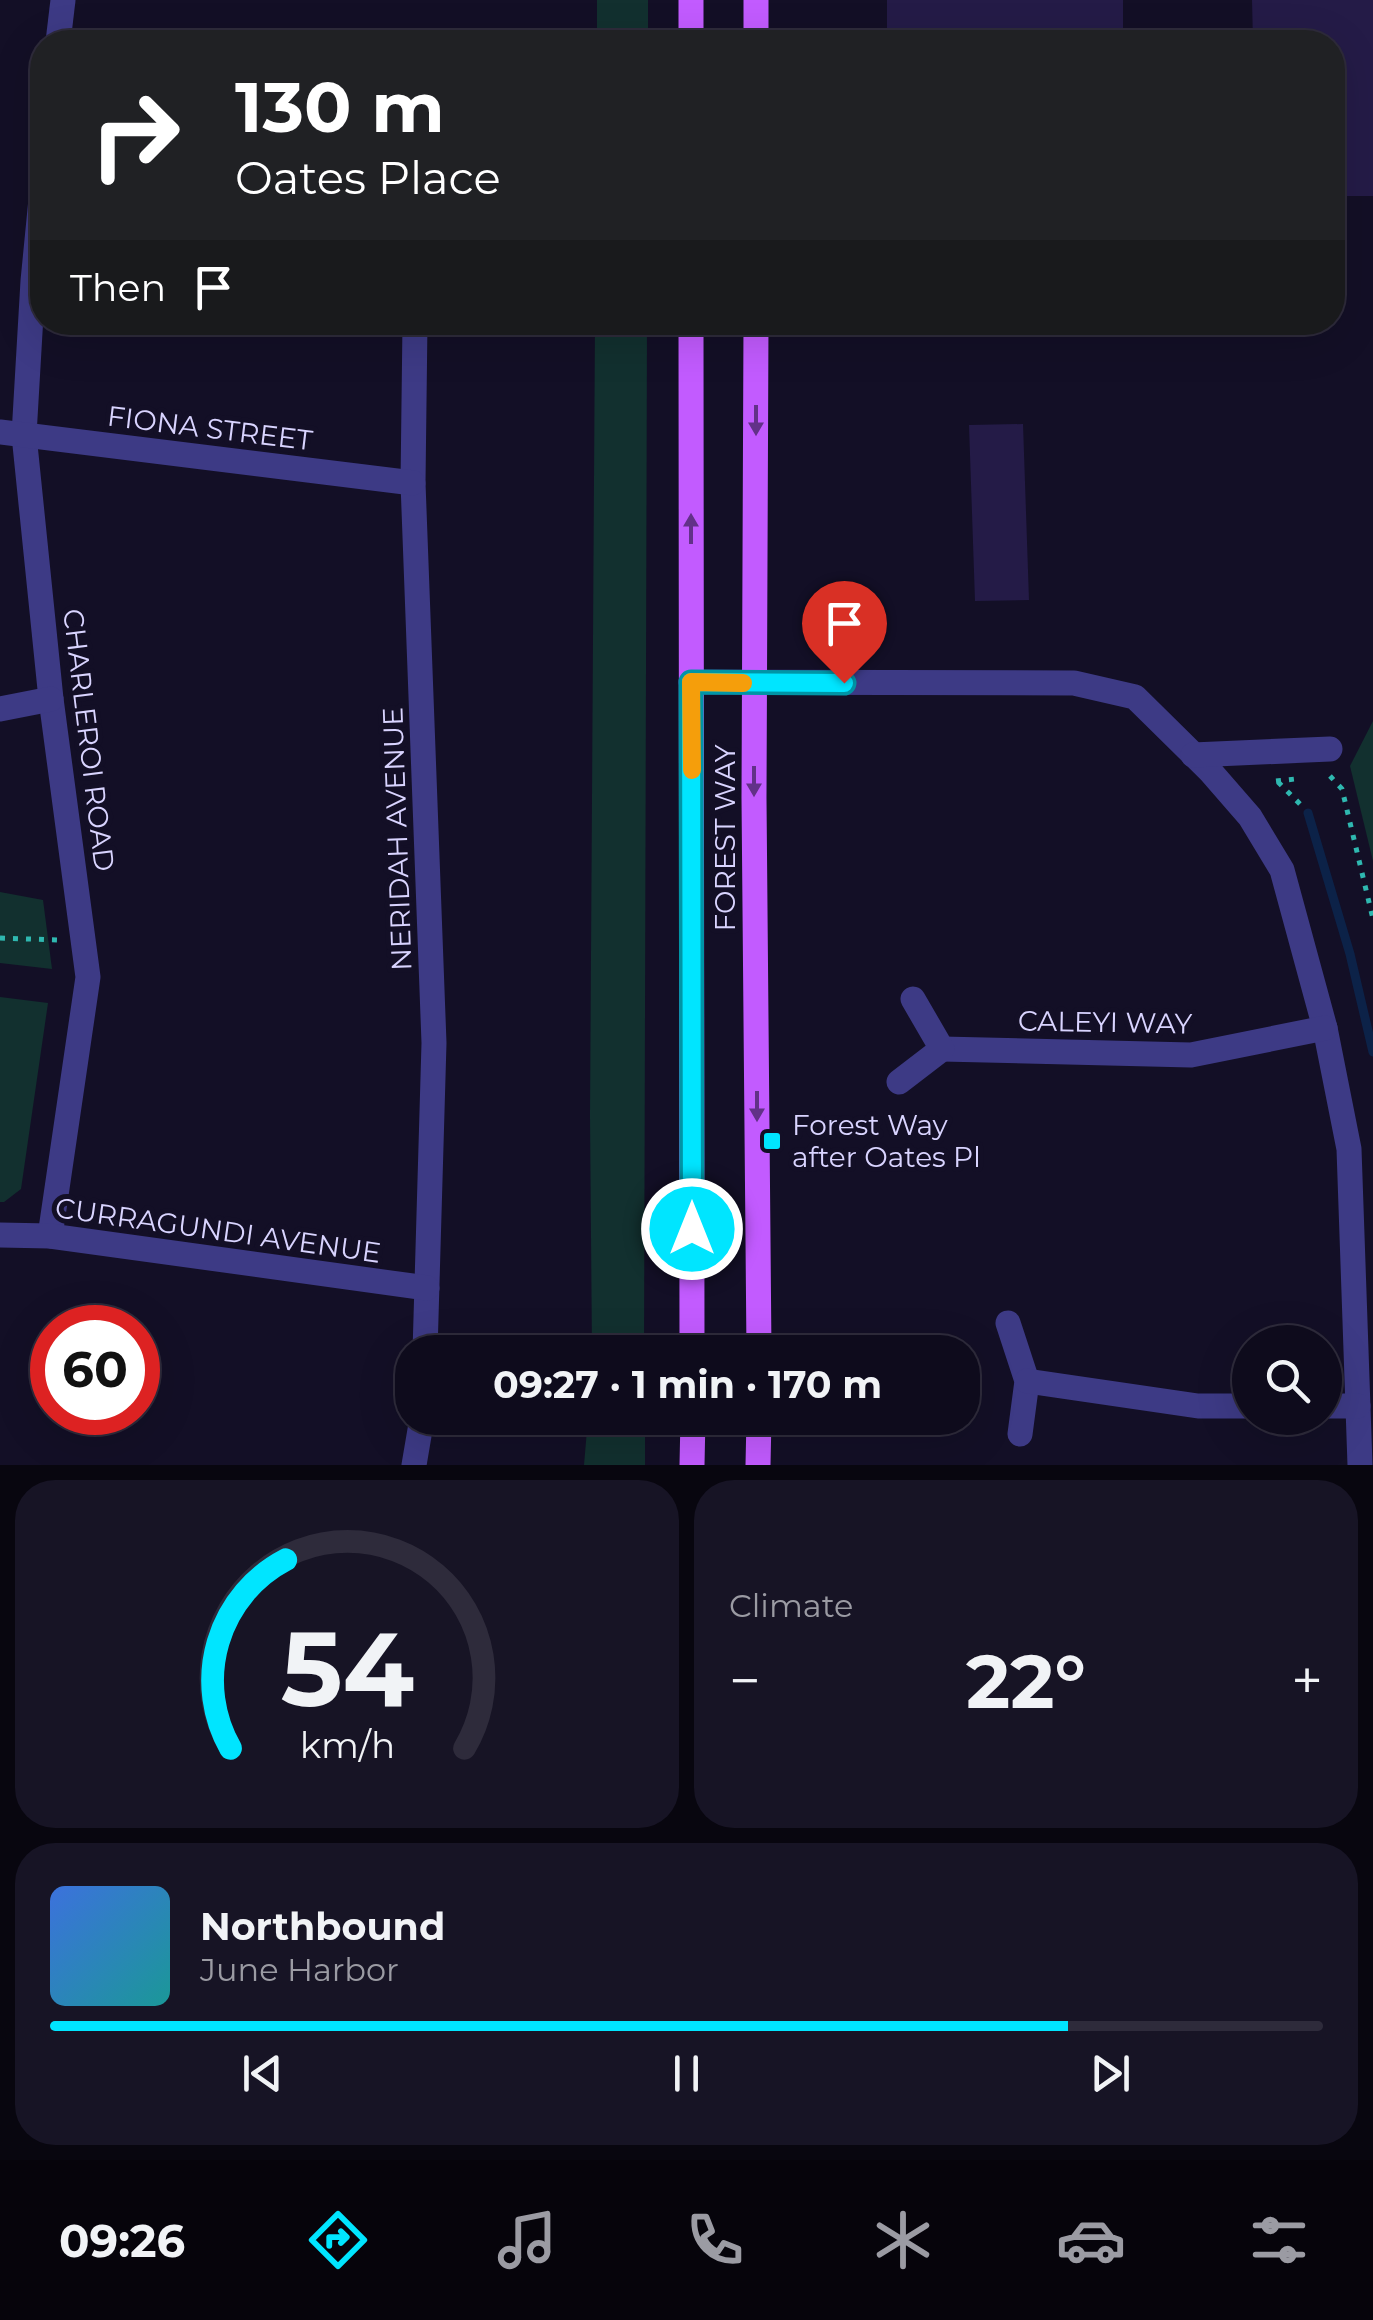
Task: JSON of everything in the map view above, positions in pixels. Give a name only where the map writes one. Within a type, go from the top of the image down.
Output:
[{"type":"main road","points":[[690,30],[691,0]]},
{"type":"main road","points":[[756,0],[756,30]]},
{"type":"main road","name":"FOREST WAY","points":[[691,335],[692,1335]]},
{"type":"main road","name":"FOREST WAY","points":[[756,335],[759,1335]]},
{"type":"main road","points":[[692,1465],[693,1435]]},
{"type":"main road","points":[[758,1465],[759,1435]]},
{"type":"street","points":[[59,30],[63,0]]},
{"type":"street","name":"CHARLEROI ROAD","points":[[30,303],[12,434],[85,942],[88,990],[50,1236]]},
{"type":"street","name":"NERIDAH AVENUE","points":[[415,335],[413,483],[434,1044],[425,1335]]},
{"type":"street","name":"FIONA STREET","points":[[12,434],[413,483]]},
{"type":"street","points":[[691,682],[1074,683],[1135,697],[1250,817],[1282,870],[1325,1028],[1350,1149],[1360,1465]]},
{"type":"street","points":[[0,709],[51,699]]},
{"type":"street","points":[[1194,755],[1330,750]]},
{"type":"street","points":[[899,1082],[942,1049],[913,999]]},
{"type":"street","name":"CALEYI WAY","points":[[942,1049],[1192,1056],[1325,1028]]},
{"type":"street","name":"CURRAGUNDI AVENUE","points":[[0,1235],[50,1236],[427,1288]]},
{"type":"street","points":[[1008,1323],[1027,1381],[1020,1434]]},
{"type":"street","points":[[1027,1381],[1198,1406],[1232,1406]]},
{"type":"street","points":[[1342,1406],[1358,1406]]},
{"type":"street","points":[[414,1465],[419,1435]]},
{"type":"path","points":[[1314,778],[1332,776],[1342,789],[1373,920]]},
{"type":"path","points":[[1276,781],[1295,779]]},
{"type":"path","points":[[0,938],[85,942]]},
{"type":"green space","points":[[597,0],[648,0],[648,30],[597,30]]},
{"type":"green space","points":[[595,335],[647,335],[644,1335],[592,1335]]},
{"type":"green space","points":[[1373,721],[1373,861],[1350,766]]},
{"type":"green space","points":[[0,892],[43,900],[52,969],[0,963]]},
{"type":"green space","points":[[0,997],[48,1003],[21,1189],[4,1202],[0,1202]]},
{"type":"green space","points":[[587,1435],[645,1435],[645,1465],[584,1465]]},
{"type":"building","points":[[887,0],[1123,0],[1123,30],[887,30]]},
{"type":"building","points":[[1252,0],[1373,0],[1373,196],[1345,196],[1345,30],[1253,30]]},
{"type":"building","points":[[1023,424],[1029,600],[975,601],[969,425]]},
{"type":"waterway","points":[[1308,813],[1350,954],[1373,1052]]},
{"type":"slow traffic","points":[[692,770],[691,682],[743,683]]},
{"type":"place","name":"Forest Way after Oates Pl","points":[[772,1141]]},
{"type":"route","points":[[692,1229],[691,682],[844,683]]}]
